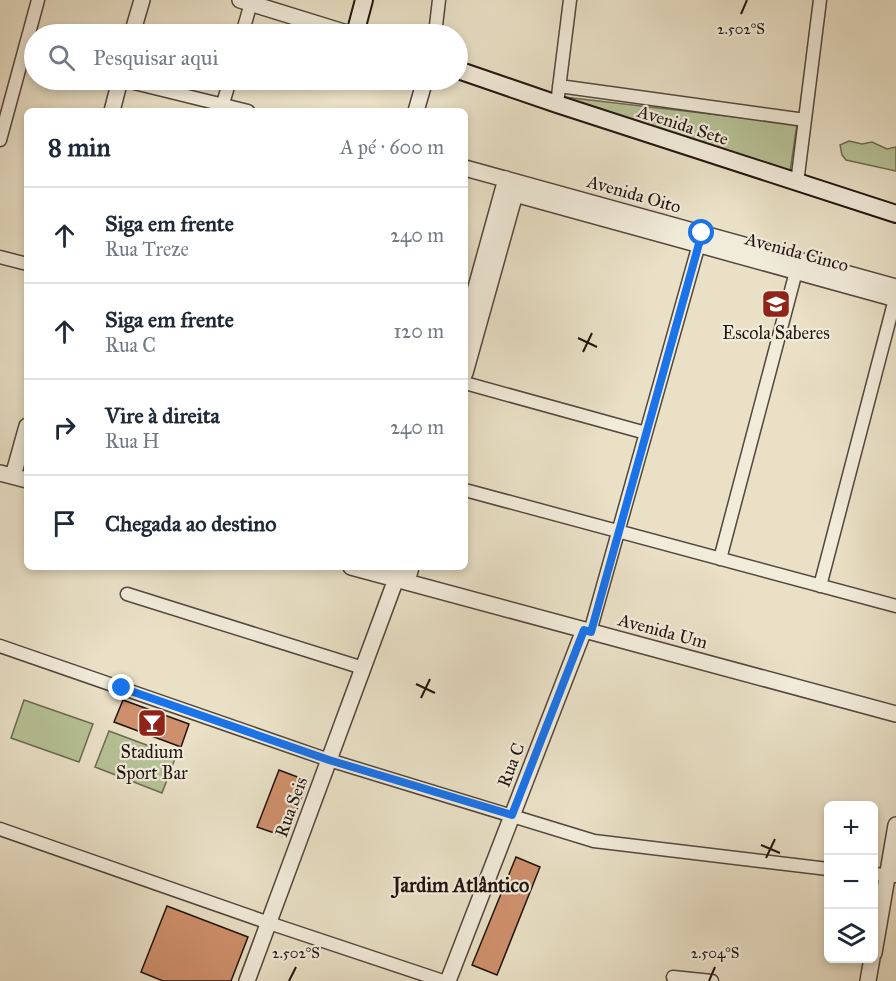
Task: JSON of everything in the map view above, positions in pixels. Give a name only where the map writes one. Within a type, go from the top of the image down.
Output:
[{"type":"main road","points":[[358,24],[364,0]]},
{"type":"main road","name":"Avenida Sete","points":[[468,73],[896,214]]},
{"type":"street","points":[[31,24],[38,0]]},
{"type":"street","points":[[135,24],[142,0]]},
{"type":"street","points":[[436,24],[439,0]]},
{"type":"street","points":[[557,104],[570,0]]},
{"type":"street","points":[[797,183],[820,0]]},
{"type":"street","points":[[243,24],[246,2],[318,24]]},
{"type":"street","points":[[0,140],[24,52]]},
{"type":"street","points":[[560,86],[805,120]]},
{"type":"street","points":[[113,108],[118,90]]},
{"type":"street","points":[[157,90],[222,108],[227,90]]},
{"type":"street","points":[[417,108],[422,90]]},
{"type":"street","name":"Avenida Oito","points":[[468,169],[506,178],[700,239],[896,295]]},
{"type":"street","points":[[506,178],[515,194],[700,239],[619,531],[587,631]]},
{"type":"street","points":[[468,316],[506,178]]},
{"type":"street","points":[[468,352],[478,280],[515,194]]},
{"type":"street","points":[[0,257],[24,263]]},
{"type":"street","points":[[720,559],[798,266]]},
{"type":"street","points":[[820,586],[896,295]]},
{"type":"street","points":[[468,384],[646,433]]},
{"type":"street","points":[[14,476],[24,438]]},
{"type":"street","points":[[468,491],[896,606]]},
{"type":"street","name":"Avenida Um","points":[[373,570],[403,574],[587,631],[895,710]]},
{"type":"street","name":"Rua Seis","points":[[247,981],[363,668],[403,574]]},
{"type":"street","points":[[127,594],[363,668]]},
{"type":"street","name":"Rua C","points":[[448,981],[587,631]]},
{"type":"street","points":[[0,646],[329,760],[594,841],[824,869]]},
{"type":"street","points":[[878,923],[896,825]]},
{"type":"street","points":[[0,829],[443,981]]},
{"type":"street","points":[[868,981],[872,963]]},
{"type":"street","points":[[673,977],[712,981]]},
{"type":"green space","points":[[564,97],[797,124],[790,172]]},
{"type":"green space","points":[[849,141],[862,144],[872,142],[887,149],[896,147],[896,171],[846,160],[842,155],[840,145]]},
{"type":"green space","points":[[24,700],[93,724],[79,762],[11,738]]},
{"type":"green space","points":[[109,731],[176,756],[162,793],[95,767]]},
{"type":"building","name":"Stadium Sport Bar","points":[[123,700],[189,724],[181,747],[114,722]]},
{"type":"building","points":[[279,770],[308,781],[286,837],[257,827]]},
{"type":"building","points":[[516,857],[540,867],[497,975],[472,965]]},
{"type":"building","points":[[167,906],[248,937],[231,981],[163,981],[141,972]]},
{"type":"place","name":"Escola Saberes","points":[[776,304]]},
{"type":"place","name":"Stadium Sport Bar","points":[[152,723]]},
{"type":"district","name":"Jardim Atlântico","points":[[461,885]]},
{"type":"route","points":[[122,688],[329,760],[512,815],[584,630],[591,632],[702,233]]}]
